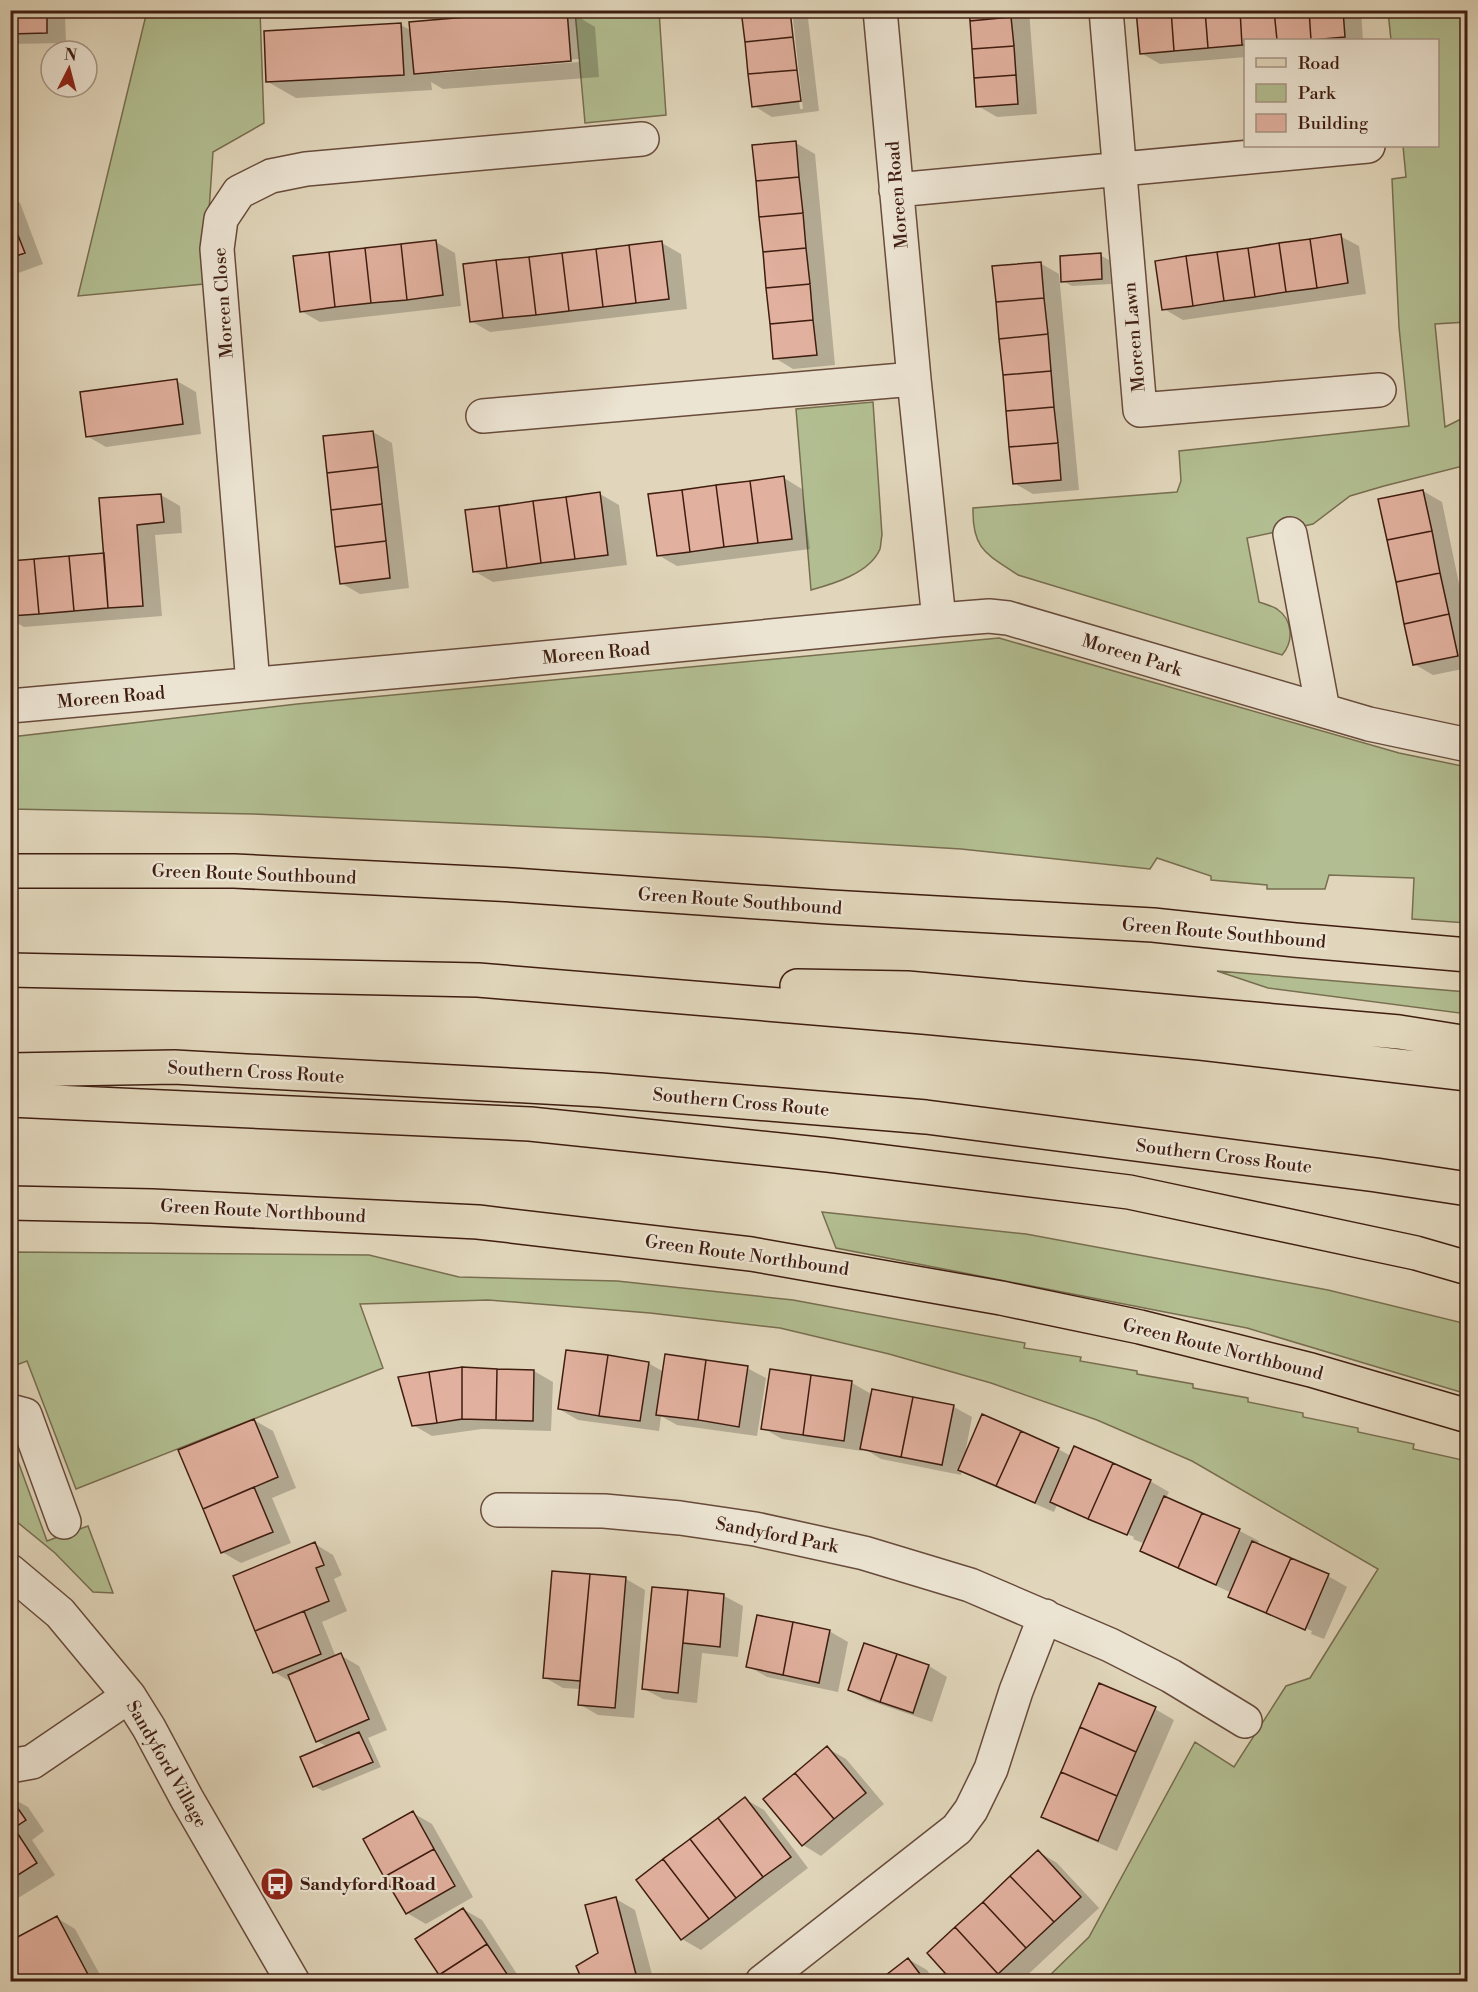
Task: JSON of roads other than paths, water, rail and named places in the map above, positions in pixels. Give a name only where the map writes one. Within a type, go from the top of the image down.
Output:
[{"type":"main road","name":"Green Route Southbound","points":[[10,871],[234,871],[513,885],[830,908],[1153,925],[1467,955]]},
{"type":"main road","points":[[10,970],[907,988],[1399,1032],[1467,1043]]},
{"type":"main road","points":[[478,980],[923,1017],[1211,1045],[1467,1074]]},
{"type":"main road","name":"Southern Cross Route","points":[[10,1070],[174,1067],[612,1091],[926,1117],[1467,1189]]},
{"type":"main road","points":[[10,1100],[530,1124],[828,1155],[1129,1192],[1416,1253],[1467,1268]]},
{"type":"main road","name":"Green Route Northbound","points":[[10,1203],[163,1206],[478,1222],[750,1254],[1001,1298],[1140,1328],[1311,1370],[1467,1416]]},
{"type":"street","name":"Moreen Road","points":[[10,706],[939,620],[880,10]]},
{"type":"street","name":"Moreen Lawn","points":[[1106,10],[1140,410],[1379,390]]},
{"type":"street","name":"Moreen Close","points":[[253,684],[218,249],[221,219],[239,192],[271,176],[306,169],[642,138]]},
{"type":"street","points":[[896,190],[1357,147]]},
{"type":"street","points":[[483,416],[914,379]]},
{"type":"street","points":[[1290,534],[1323,710]]},
{"type":"street","name":"Moreen Park","points":[[939,620],[989,616],[1008,618],[1369,724],[1467,745]]},
{"type":"street","points":[[10,1412],[25,1415],[64,1522]]},
{"type":"street","name":"Sandyford Park","points":[[498,1510],[604,1511],[680,1518],[756,1530],[875,1556],[970,1585],[1110,1645],[1171,1676],[1245,1721]]},
{"type":"street","name":"Sandyford Village","points":[[10,1571],[60,1614],[129,1696],[293,1982]]},
{"type":"street","points":[[762,1982],[957,1829],[971,1810],[991,1769],[1016,1691],[1044,1616]]},
{"type":"street","points":[[10,1766],[32,1762],[129,1696]]},
{"type":"place","name":"Sandyford Road","points":[[277,1884]]}]
